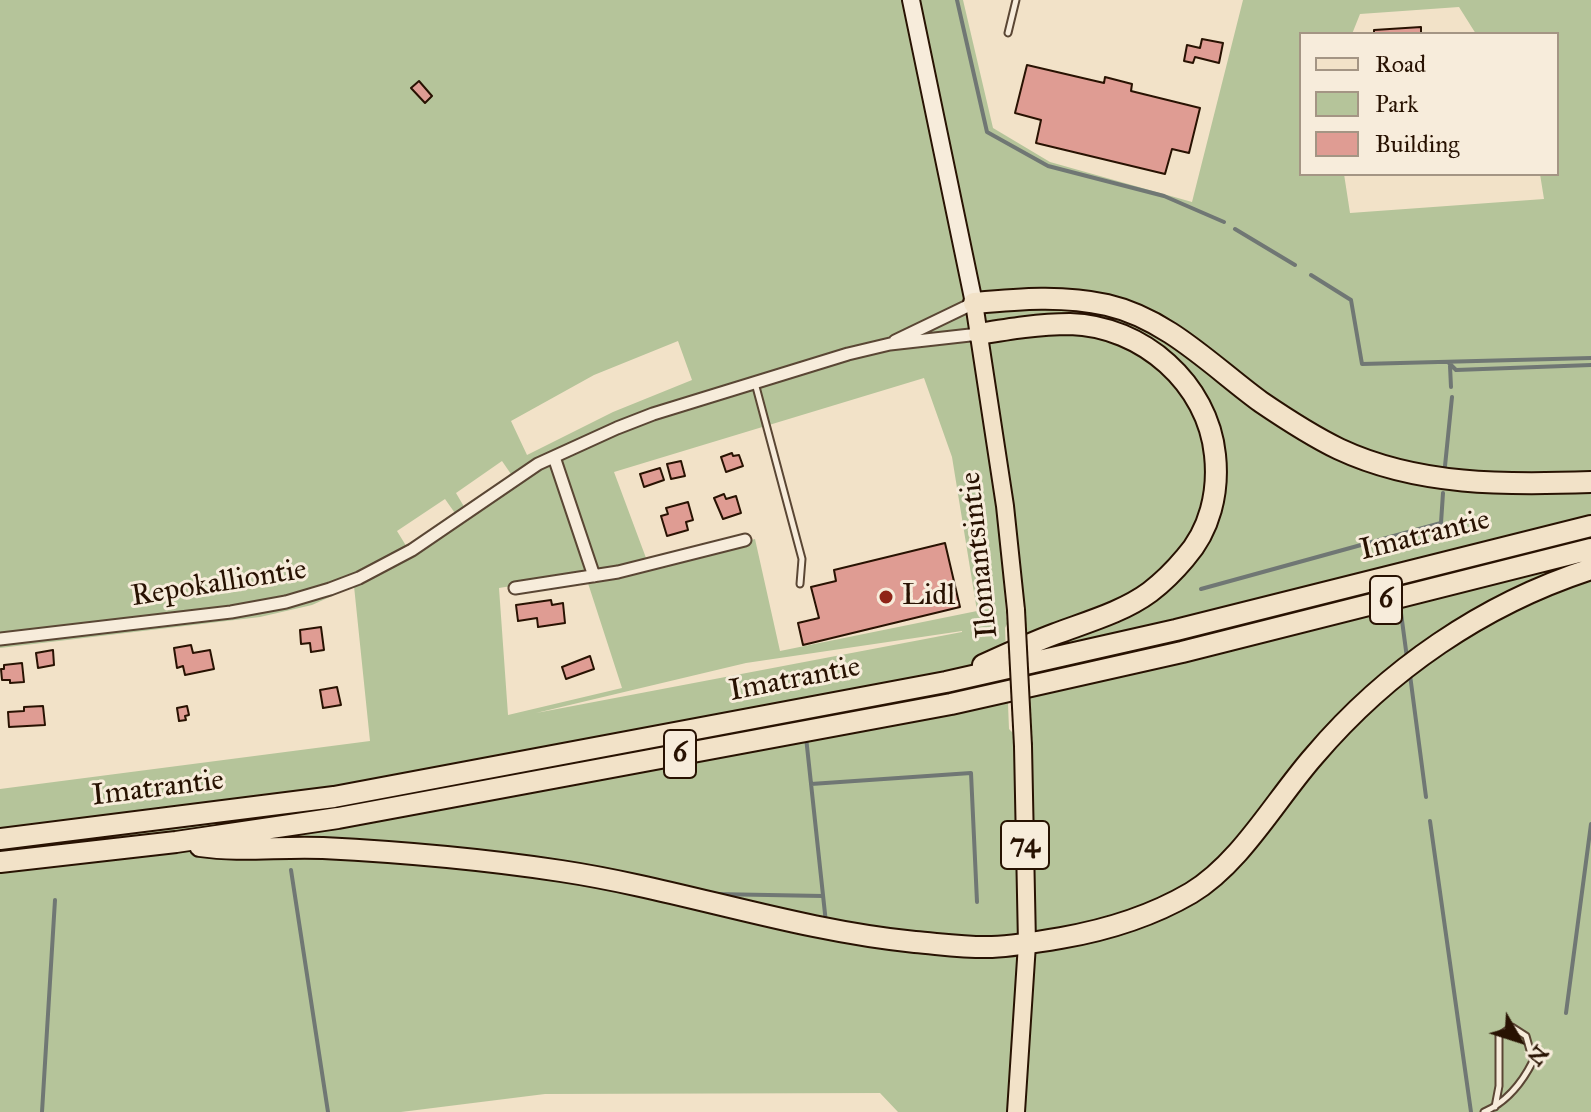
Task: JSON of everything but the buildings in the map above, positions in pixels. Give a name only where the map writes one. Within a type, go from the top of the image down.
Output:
[{"type":"highway","points":[[974,303],[1071,299],[1141,316],[1167,330],[1262,402],[1317,438],[1385,465],[1433,477],[1495,484],[1591,482]]},
{"type":"highway","points":[[946,682],[1033,642],[1130,604],[1150,592],[1188,555],[1202,533],[1212,508],[1216,484],[1214,442],[1209,419],[1198,398],[1157,354],[1117,334],[1073,324],[1025,326],[979,334]]},
{"type":"highway","name":"Imatrantie","points":[[0,839],[334,797],[946,682],[1162,634],[1591,526]]},
{"type":"highway","name":"Imatrantie","points":[[0,862],[176,842],[338,818],[951,704],[1182,652],[1591,549]]},
{"type":"highway","points":[[176,842],[232,850],[320,848],[562,871],[867,937],[988,947],[1027,944],[1098,931],[1148,915],[1194,891],[1236,852],[1342,724],[1429,649],[1506,603],[1591,569]]},
{"type":"main road","name":"Ilomantsintie","points":[[911,0],[974,303],[1005,506],[1016,610],[1023,746],[1027,944],[1016,1112]]},
{"type":"street","name":"Repokalliontie","points":[[890,344],[974,303]]},
{"type":"street","name":"Repokalliontie","points":[[0,639],[231,612],[286,602],[330,589],[359,578],[412,550],[538,464],[583,441],[653,414],[754,382],[890,344],[979,334]]},
{"type":"street","points":[[554,457],[594,576]]},
{"type":"street","points":[[515,588],[594,576],[745,540]]},
{"type":"lane","points":[[1008,33],[1016,0]]},
{"type":"lane","points":[[754,382],[802,559],[800,584]]},
{"type":"lane","points":[[1484,1112],[1495,1107],[1521,1083],[1533,1061],[1526,1036],[1512,1027],[1499,1036],[1499,1086],[1495,1107]]},
{"type":"green space","points":[[0,0],[908,0],[984,388],[1007,624],[1009,729],[1019,739],[1022,948],[1199,896],[1346,730],[1436,655],[1509,610],[1591,577],[1591,1112],[898,1112],[880,1093],[545,1094],[401,1112],[0,1112],[0,789],[370,741],[354,586],[312,605],[260,617],[0,648]],"holes":[[[678,341],[692,380],[613,412],[527,455],[511,421],[594,375]],[[924,378],[952,457],[977,611],[780,651],[755,539],[649,566],[614,472]],[[502,461],[513,477],[466,510],[456,493]],[[445,499],[457,516],[408,549],[397,531]],[[585,574],[622,688],[508,715],[499,588]],[[962,631],[962,632],[536,713],[746,663]]]},
{"type":"green space","points":[[914,0],[963,0],[993,128],[1050,162],[1192,202],[1243,0],[1591,0],[1591,539],[1582,563],[1427,645],[1191,887],[1147,910],[1035,937],[1028,650],[1152,595],[1215,507],[1201,398],[1118,332],[984,330]]},
{"type":"green space","points":[[1073,330],[1136,347],[1192,397],[1212,463],[1198,531],[1147,589],[1026,642],[1010,494],[985,337]]},
{"type":"waterway","points":[[957,0],[987,132],[1048,166],[1164,196],[1224,222]]},
{"type":"waterway","points":[[1235,229],[1295,265]]},
{"type":"waterway","points":[[1311,275],[1351,300],[1362,364],[1591,358]]},
{"type":"waterway","points":[[1449,363],[1456,370],[1591,365]]},
{"type":"waterway","points":[[1450,366],[1451,387]]},
{"type":"waterway","points":[[1445,466],[1452,397]]},
{"type":"waterway","points":[[1201,589],[1441,523],[1443,493]]},
{"type":"waterway","points":[[1401,613],[1407,658]]},
{"type":"waterway","points":[[1410,675],[1426,797]]},
{"type":"waterway","points":[[806,737],[826,923]]},
{"type":"waterway","points":[[811,784],[971,773],[977,902]]},
{"type":"waterway","points":[[1430,821],[1471,1112]]},
{"type":"waterway","points":[[1566,1013],[1591,824]]},
{"type":"waterway","points":[[291,870],[328,1112]]},
{"type":"waterway","points":[[713,894],[823,896]]},
{"type":"waterway","points":[[42,1112],[55,900]]},
{"type":"place","name":"Lidl","points":[[886,597]]}]
